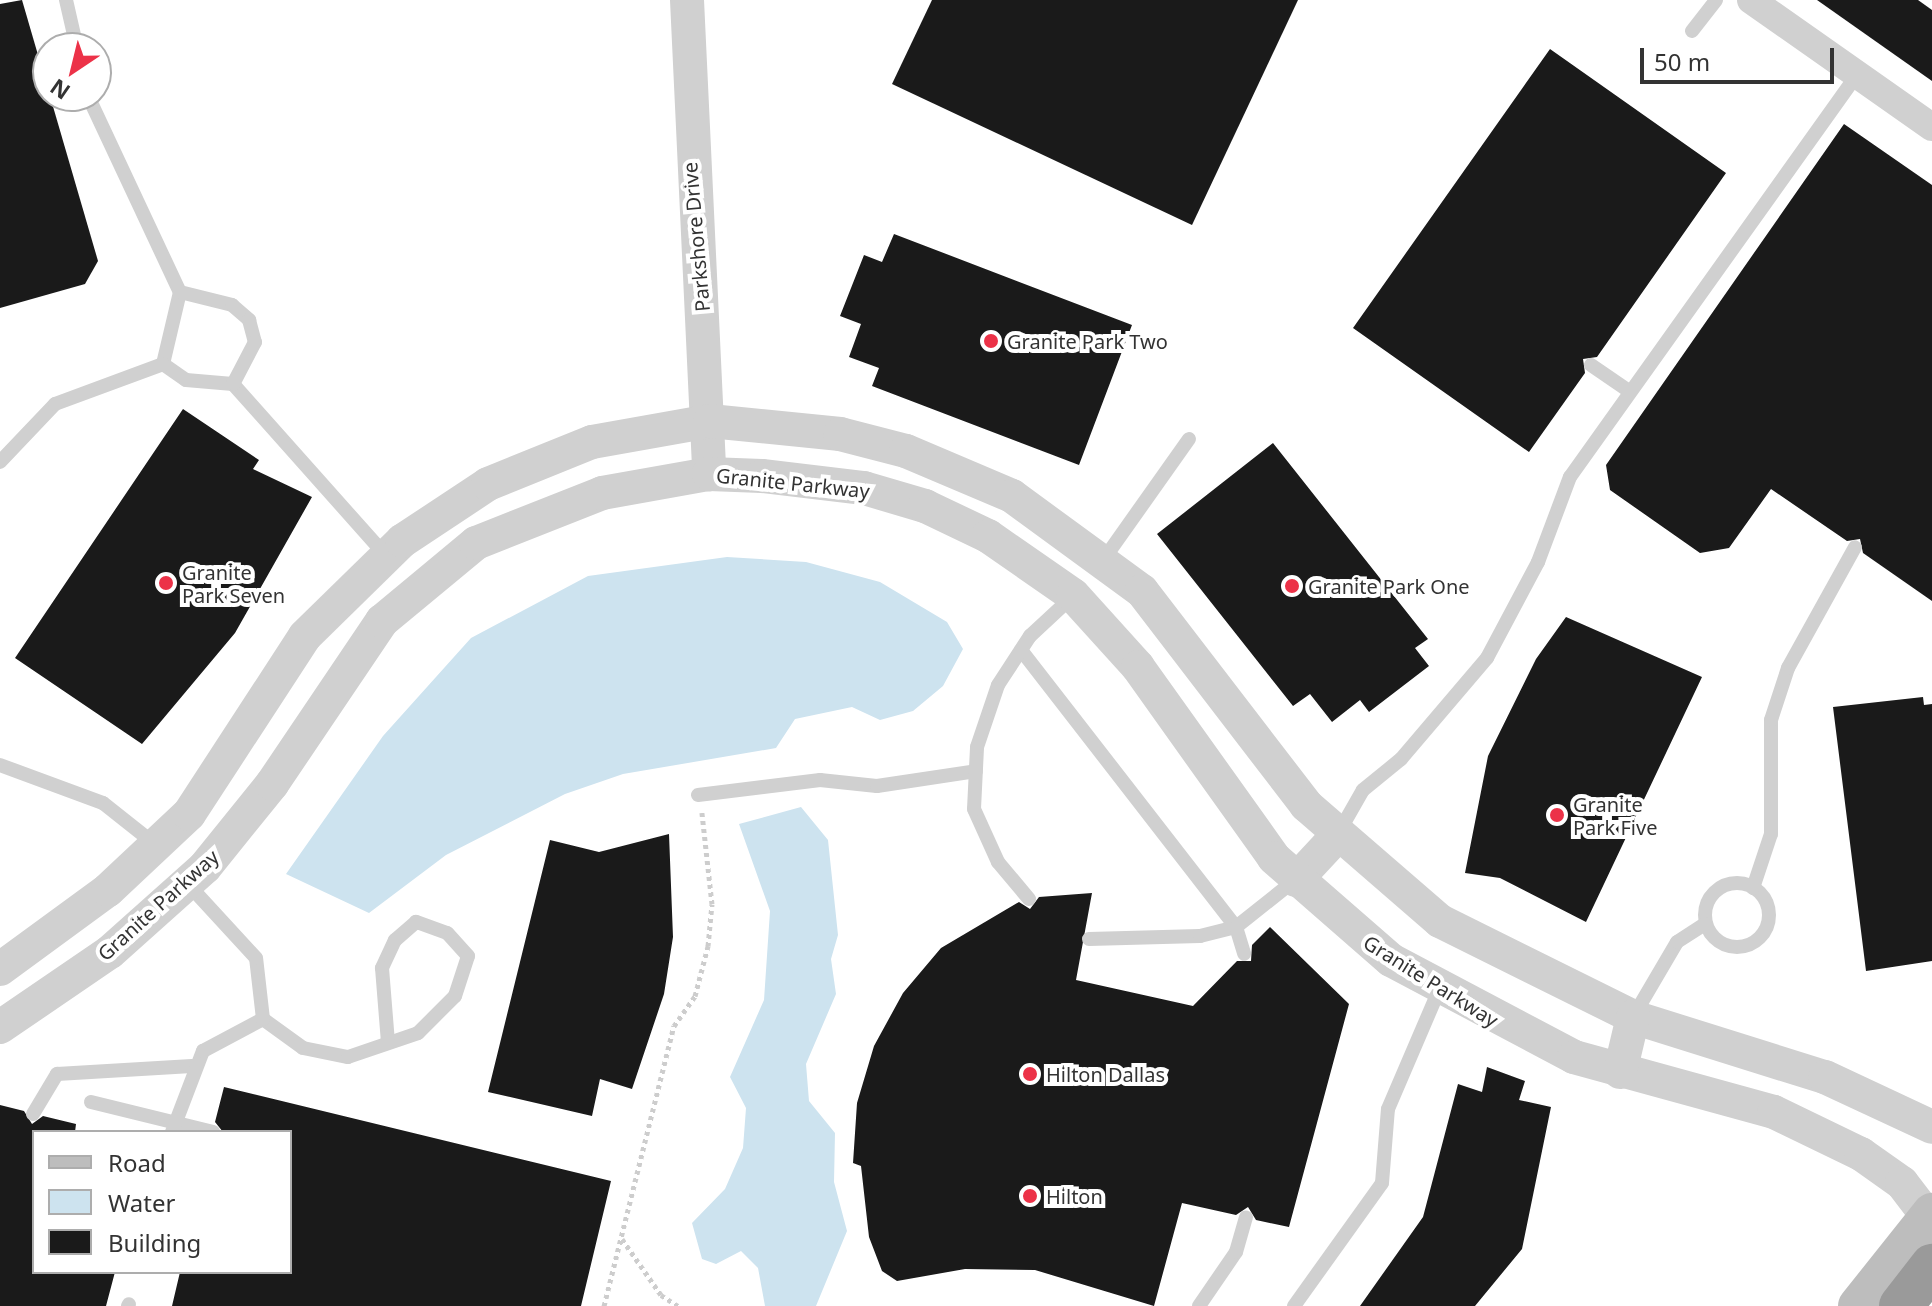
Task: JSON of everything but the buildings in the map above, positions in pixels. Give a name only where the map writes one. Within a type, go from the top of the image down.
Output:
[{"type":"highway","points":[[1901,1306],[1932,1266]]},
{"type":"highway","points":[[1927,1306],[1932,1300]]},
{"type":"main road","points":[[1858,1306],[1930,1215]]},
{"type":"street","name":"Parkshore Drive","points":[[687,0],[689,153],[710,421],[709,474]]},
{"type":"street","points":[[1751,0],[1932,127]]},
{"type":"street","points":[[0,969],[156,845],[189,814],[305,636],[387,557],[488,484],[592,442],[710,421],[840,434],[906,451],[1012,496],[1104,559],[1178,634],[1257,748],[1335,838],[1482,947],[1633,1017],[1825,1077],[1932,1127]]},
{"type":"street","name":"Granite Parkway","points":[[0,1027],[110,952],[187,883],[272,784],[382,621],[476,543],[602,493],[709,474],[898,497],[988,536],[1073,595],[1138,667],[1248,827],[1296,880],[1346,926],[1439,990],[1521,1035],[1620,1072],[1774,1112],[1849,1148],[1902,1183],[1930,1215]]},
{"type":"street","points":[[1073,595],[1104,559]]},
{"type":"street","points":[[1296,880],[1335,838]]},
{"type":"street","points":[[156,845],[187,883]]},
{"type":"street","points":[[1620,1072],[1633,1017]]},
{"type":"lane","points":[[66,0],[73,32]]},
{"type":"lane","points":[[1692,31],[1716,0]]},
{"type":"lane","points":[[1335,838],[1363,790],[1401,759],[1487,658],[1538,562],[1570,477],[1857,75]]},
{"type":"lane","points":[[96,112],[180,292],[163,364]]},
{"type":"lane","points":[[180,292],[232,305],[249,320],[255,342],[233,384]]},
{"type":"lane","points":[[163,364],[186,380],[233,384],[387,557]]},
{"type":"lane","points":[[0,462],[55,404],[163,364]]},
{"type":"lane","points":[[1591,365],[1629,391]]},
{"type":"lane","points":[[1104,559],[1189,439]]},
{"type":"lane","points":[[1753,888],[1771,834],[1771,720],[1788,668],[1855,547]]},
{"type":"lane","points":[[1029,899],[998,862],[974,809],[976,771],[998,685],[1021,650],[1073,595]]},
{"type":"lane","points":[[1021,650],[1236,927],[1244,954]]},
{"type":"lane","points":[[0,765],[103,803],[156,845]]},
{"type":"lane","points":[[698,795],[820,780],[877,786],[976,771]]},
{"type":"lane","points":[[1089,939],[1200,936],[1236,927],[1296,880]]},
{"type":"lane","points":[[187,883],[256,958],[263,1019],[303,1048],[348,1057],[418,1033],[455,996],[468,956],[447,933],[416,922],[395,940],[382,968],[388,1043]]},
{"type":"lane","points":[[1633,1017],[1677,942],[1705,924],[1713,893],[1733,883],[1753,888],[1769,913],[1758,940],[1729,947],[1705,924]]},
{"type":"lane","points":[[1294,1306],[1382,1183],[1388,1109],[1439,990]]},
{"type":"lane","points":[[173,1127],[192,1066],[214,1043],[263,1019]]},
{"type":"lane","points":[[33,1114],[57,1074],[192,1066]]},
{"type":"lane","points":[[91,1102],[173,1127],[197,1130]]},
{"type":"lane","points":[[1199,1306],[1236,1252],[1246,1217]]},
{"type":"path","points":[[604,1306],[674,1026],[695,996],[708,946],[712,904],[698,795]]},
{"type":"path","points":[[622,1239],[634,1247],[661,1295],[678,1306]]},
{"type":"water","points":[[727,557],[806,562],[880,582],[947,622],[963,649],[943,686],[913,711],[880,720],[852,707],[795,719],[776,748],[623,774],[565,794],[446,855],[369,913],[286,874],[383,736],[471,638],[588,576]]},
{"type":"water","points":[[801,807],[828,840],[838,935],[831,959],[836,994],[806,1064],[809,1101],[835,1133],[834,1182],[847,1231],[816,1306],[765,1306],[758,1268],[741,1251],[716,1264],[702,1259],[692,1223],[725,1189],[743,1148],[746,1108],[730,1077],[764,1000],[770,911],[739,824]]},
{"type":"place","name":"Granite Park Two","points":[[991,341]]},
{"type":"place","name":"Granite Park Seven","points":[[166,583]]},
{"type":"place","name":"Granite Park One","points":[[1292,586]]},
{"type":"place","name":"Granite Park Five","points":[[1557,815]]},
{"type":"place","name":"Hilton Dallas","points":[[1030,1074]]},
{"type":"place","name":"Hilton","points":[[1030,1196]]}]
